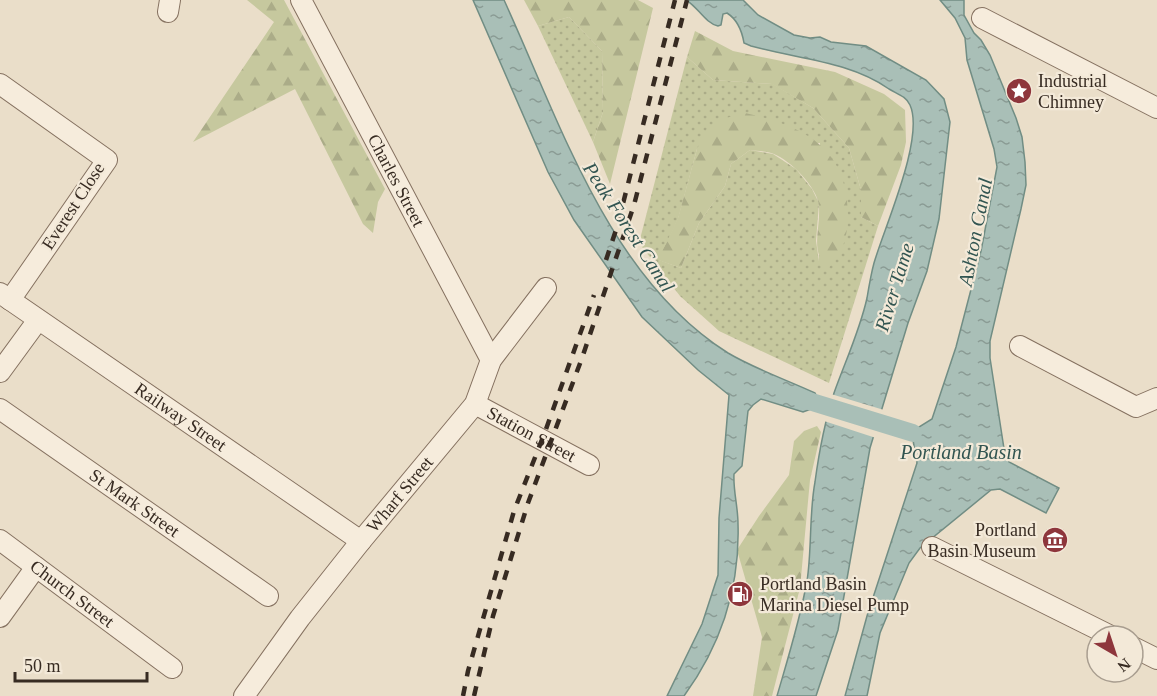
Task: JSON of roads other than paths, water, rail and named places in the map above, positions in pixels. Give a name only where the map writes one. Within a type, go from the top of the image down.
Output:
[{"type":"street","name":"Charles Street","points":[[301,0],[491,360]]},
{"type":"street","points":[[982,18],[1157,108]]},
{"type":"street","name":"Everest Close","points":[[0,84],[107,160],[5,297]]},
{"type":"street","name":"Wharf Street","points":[[244,696],[300,618],[475,404],[491,360],[546,288]]},
{"type":"street","name":"Railway Street","points":[[5,297],[361,541]]},
{"type":"street","points":[[0,372],[38,320]]},
{"type":"street","points":[[1020,346],[1136,407],[1157,399]]},
{"type":"street","name":"Station Street","points":[[475,404],[589,465]]},
{"type":"street","name":"St Mark Street","points":[[0,409],[268,596]]},
{"type":"street","name":"Church Street","points":[[0,540],[172,669]]},
{"type":"street","points":[[932,547],[1087,624]]},
{"type":"street","points":[[0,617],[36,567]]},
{"type":"water","points":[[473,0],[504,0],[568,146],[592,194],[620,241],[651,283],[687,321],[728,353],[815,393],[822,405],[803,412],[761,399],[748,411],[742,466],[734,474],[738,547],[732,593],[718,636],[697,677],[684,696],[667,696],[702,624],[718,575],[719,518],[729,395],[698,370],[642,317],[574,220],[548,172]]},
{"type":"water","name":"River Tame","points":[[686,0],[743,0],[758,15],[794,35],[820,37],[831,42],[866,46],[926,80],[944,99],[950,122],[939,219],[927,271],[908,323],[870,448],[838,630],[816,696],[777,696],[807,581],[813,494],[825,426],[834,393],[860,322],[874,263],[908,160],[913,120],[910,105],[906,99],[873,80],[840,67],[751,46],[744,43],[739,26],[727,13],[723,14],[721,25],[718,26],[709,22]]},
{"type":"water","name":"Portland Basin","points":[[940,0],[964,0],[964,15],[990,55],[1022,137],[1026,185],[990,341],[990,358],[1005,455],[1009,462],[1059,488],[1046,513],[1000,489],[991,490],[920,548],[909,563],[880,633],[867,696],[845,696],[867,616],[917,463],[913,440],[894,433],[892,427],[899,423],[916,429],[932,419],[956,347],[981,251],[997,167],[994,149],[967,60],[965,38],[955,18]]},
{"type":"waterway","name":"Peak Forest Canal","points":[[799,398],[913,433]]},
{"type":"railway","points":[[606,260],[617,227],[675,0]]},
{"type":"railway","points":[[474,696],[493,616],[528,503],[582,358],[634,205],[687,0]]},
{"type":"railway","points":[[463,696],[468,671],[514,511],[594,295]]},
{"type":"place","name":"Industrial Chimney","points":[[1019,91]]},
{"type":"place","name":"Portland Basin Museum","points":[[1055,540]]},
{"type":"place","name":"Portland Basin Marina Diesel Pump","points":[[740,594]]},
{"type":"water label","name":"Ashton Canal","points":[[975,232]]}]
